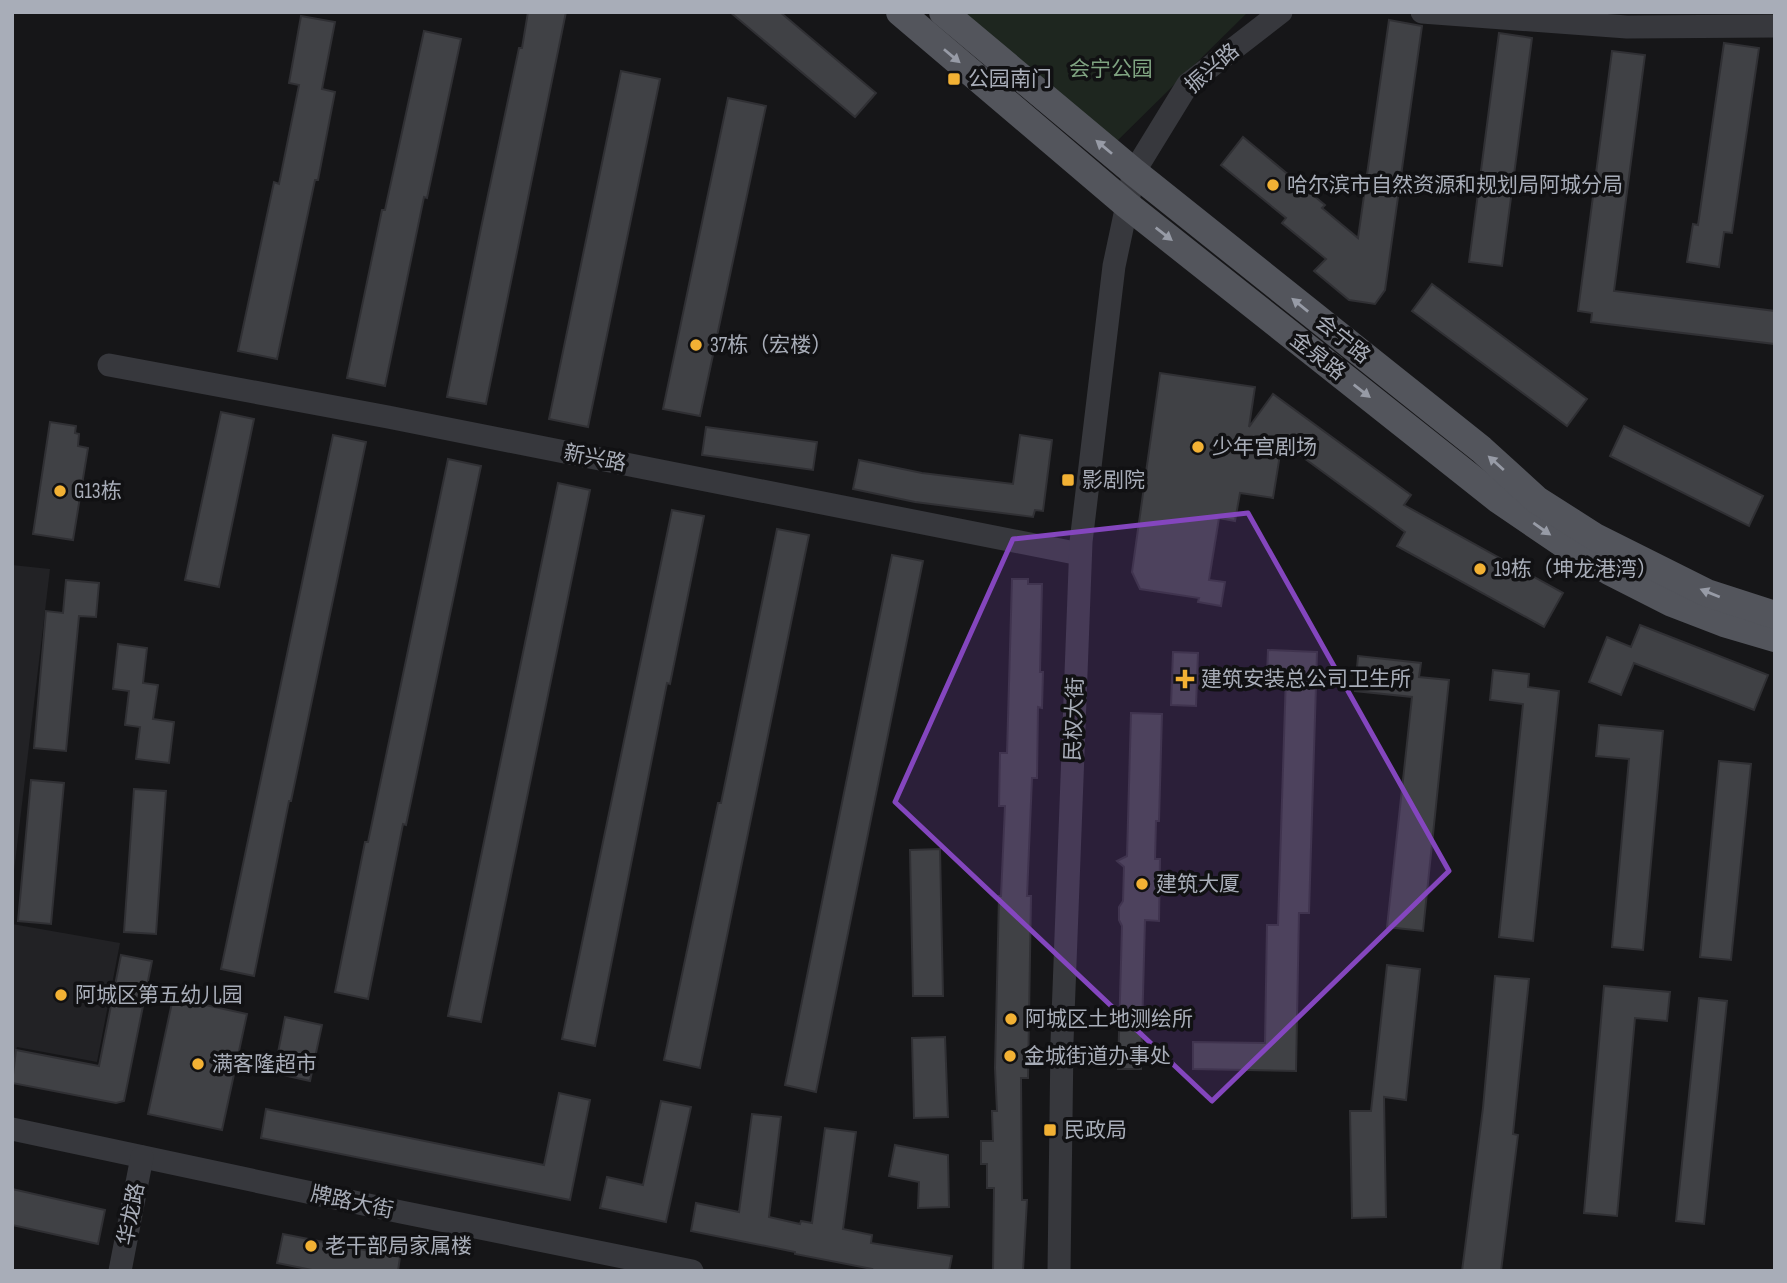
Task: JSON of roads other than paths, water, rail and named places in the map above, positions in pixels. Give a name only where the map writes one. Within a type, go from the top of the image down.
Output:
[{"type":"main road","name":"金泉路","points":[[900,12],[1127,205],[1499,500],[1571,549],[1672,603],[1724,623],[1775,638]]},
{"type":"main road","name":"会宁路","points":[[943,12],[1134,172],[1480,449],[1536,500],[1595,537],[1707,593],[1775,615]]},
{"type":"street","name":"振兴路","points":[[1134,172],[1188,84],[1281,12]]},
{"type":"street","points":[[1422,12],[1627,27],[1775,26]]},
{"type":"street","name":"民权大街","points":[[1059,1271],[1062,1042],[1080,554],[1114,266],[1134,172]]},
{"type":"street","name":"新兴路","points":[[109,365],[388,417],[1080,554]]},
{"type":"street","name":"牌路大街","points":[[12,1129],[388,1210],[692,1271]]},
{"type":"street","name":"华龙路","points":[[120,1271],[142,1157]]},
{"type":"place","name":"公园南门","points":[[954,79]]},
{"type":"place","name":"哈尔滨市自然资源和规划局阿城分局","points":[[1273,185]]},
{"type":"place","name":"37栋（宏楼）","points":[[696,345]]},
{"type":"place","name":"少年宫剧场","points":[[1198,447]]},
{"type":"place","name":"影剧院","points":[[1068,480]]},
{"type":"place","name":"G13栋","points":[[60,491]]},
{"type":"place","name":"19栋（坤龙港湾）","points":[[1480,569]]},
{"type":"place","name":"建筑安装总公司卫生所","points":[[1185,679]]},
{"type":"place","name":"建筑大厦","points":[[1142,884]]},
{"type":"place","name":"阿城区第五幼儿园","points":[[61,995]]},
{"type":"place","name":"阿城区土地测绘所","points":[[1011,1019]]},
{"type":"place","name":"金城街道办事处","points":[[1010,1056]]},
{"type":"place","name":"满客隆超市","points":[[198,1064]]},
{"type":"place","name":"民政局","points":[[1050,1130]]},
{"type":"place","name":"老干部局家属楼","points":[[311,1246]]},
{"type":"park label","name":"会宁公园","points":[[1111,69]]}]
